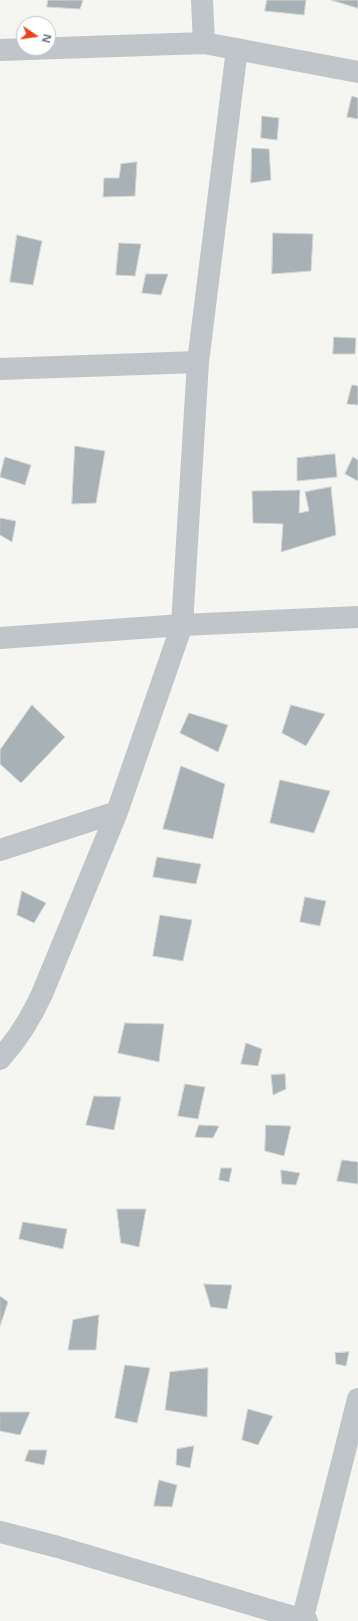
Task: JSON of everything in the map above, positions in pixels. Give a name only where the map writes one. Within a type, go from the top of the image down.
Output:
[{"type":"street","points":[[202,0],[204,43]]},
{"type":"street","points":[[0,50],[204,43],[358,72]]},
{"type":"street","points":[[0,1059],[13,1044],[30,1019],[42,994],[117,812],[182,625],[198,362],[237,49]]},
{"type":"street","points":[[0,369],[198,362]]},
{"type":"street","points":[[0,638],[182,625],[358,617]]},
{"type":"street","points":[[0,850],[117,812]]},
{"type":"street","points":[[0,1532],[58,1547],[304,1621],[358,1399]]},
{"type":"building","points":[[48,0],[83,0],[80,9],[47,7]]},
{"type":"building","points":[[267,0],[306,0],[304,15],[265,11]]},
{"type":"building","points":[[331,0],[358,0],[358,8]]},
{"type":"building","points":[[352,96],[358,98],[358,119],[347,117]]},
{"type":"building","points":[[262,116],[279,118],[277,140],[261,138]]},
{"type":"building","points":[[252,148],[269,149],[271,180],[251,183]]},
{"type":"building","points":[[137,162],[135,196],[103,197],[104,178],[119,178],[121,164]]},
{"type":"building","points":[[273,233],[313,234],[311,271],[272,274]]},
{"type":"building","points":[[17,235],[42,241],[33,285],[10,282]]},
{"type":"building","points":[[119,243],[141,244],[135,276],[116,275]]},
{"type":"building","points":[[146,274],[168,274],[161,295],[142,293]]},
{"type":"building","points":[[334,337],[356,338],[355,354],[333,354]]},
{"type":"building","points":[[352,385],[358,386],[358,405],[347,404]]},
{"type":"building","points":[[75,446],[105,451],[96,503],[72,504]]},
{"type":"building","points":[[335,454],[337,477],[297,481],[297,458]]},
{"type":"building","points":[[5,457],[31,465],[25,485],[0,477]]},
{"type":"building","points":[[353,457],[358,460],[358,481],[345,474]]},
{"type":"building","points":[[331,487],[336,535],[281,552],[283,524],[253,523],[252,491],[300,490],[299,513],[309,511],[305,492]]},
{"type":"building","points":[[0,518],[16,521],[12,542],[0,535]]},
{"type":"building","points":[[32,705],[65,737],[21,783],[0,764],[0,750]]},
{"type":"building","points":[[291,705],[325,714],[306,746],[282,733]]},
{"type":"building","points":[[189,713],[228,725],[218,752],[180,733]]},
{"type":"building","points":[[181,766],[225,784],[213,839],[163,829]]},
{"type":"building","points":[[280,780],[330,791],[314,833],[270,823]]},
{"type":"building","points":[[157,857],[201,864],[196,884],[153,877]]},
{"type":"building","points":[[22,891],[46,903],[34,923],[17,915]]},
{"type":"building","points":[[305,897],[326,901],[320,926],[300,922]]},
{"type":"building","points":[[160,915],[192,920],[183,961],[153,956]]},
{"type":"building","points":[[125,1023],[164,1024],[159,1062],[118,1053]]},
{"type":"building","points":[[246,1043],[262,1049],[258,1066],[241,1064]]},
{"type":"building","points":[[285,1074],[286,1089],[273,1095],[271,1075]]},
{"type":"building","points":[[185,1084],[205,1087],[198,1119],[178,1116]]},
{"type":"building","points":[[94,1096],[121,1097],[114,1130],[86,1125]]},
{"type":"building","points":[[199,1125],[219,1126],[213,1138],[195,1137]]},
{"type":"building","points":[[266,1125],[291,1126],[284,1156],[265,1151]]},
{"type":"building","points":[[342,1160],[358,1162],[358,1184],[337,1181]]},
{"type":"building","points":[[221,1168],[232,1168],[229,1182],[219,1180]]},
{"type":"building","points":[[281,1170],[300,1173],[296,1185],[282,1184]]},
{"type":"building","points":[[117,1209],[146,1209],[139,1247],[121,1243]]},
{"type":"building","points":[[23,1222],[67,1229],[63,1249],[19,1239]]},
{"type":"building","points":[[204,1284],[232,1285],[227,1309],[211,1307]]},
{"type":"building","points":[[0,1296],[8,1302],[0,1326]]},
{"type":"building","points":[[99,1315],[96,1350],[68,1350],[73,1320]]},
{"type":"building","points":[[349,1352],[346,1366],[336,1364],[335,1353]]},
{"type":"building","points":[[125,1365],[150,1368],[137,1423],[115,1418]]},
{"type":"building","points":[[208,1368],[207,1417],[165,1410],[170,1372]]},
{"type":"building","points":[[248,1409],[273,1416],[258,1445],[242,1440]]},
{"type":"building","points":[[0,1412],[30,1412],[20,1435],[0,1431]]},
{"type":"building","points":[[194,1446],[190,1468],[176,1465],[177,1449]]},
{"type":"building","points":[[29,1450],[47,1450],[44,1465],[25,1461]]},
{"type":"building","points":[[159,1480],[177,1485],[172,1507],[154,1506]]}]
